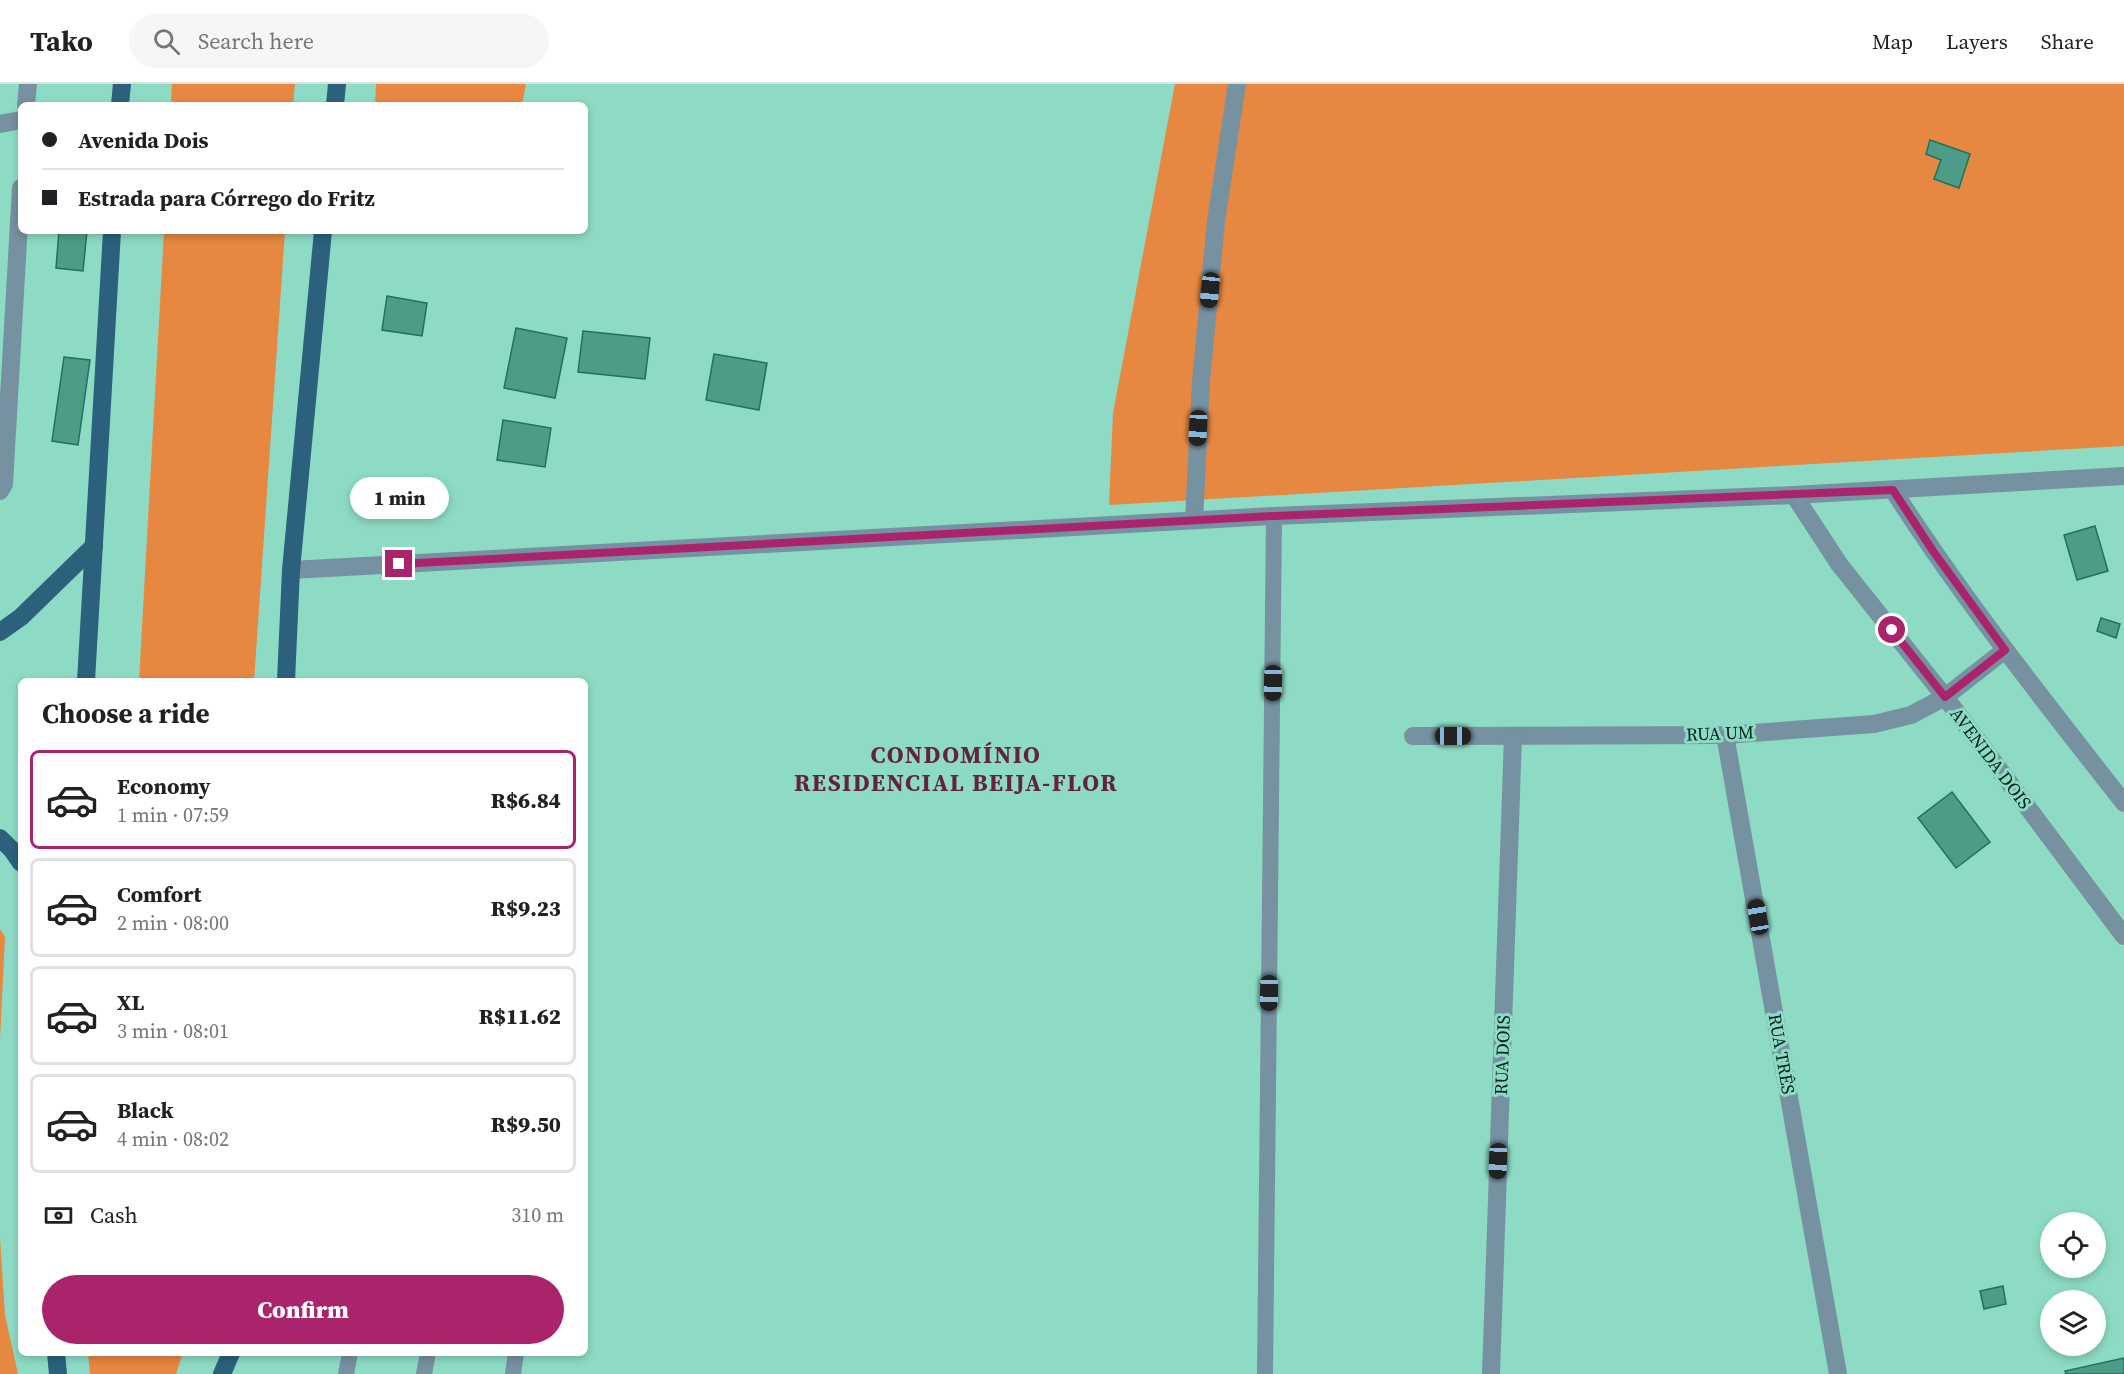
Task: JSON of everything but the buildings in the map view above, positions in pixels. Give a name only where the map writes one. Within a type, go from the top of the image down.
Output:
[{"type":"main road","points":[[120,102],[122,84]]},
{"type":"main road","points":[[334,102],[336,84]]},
{"type":"main road","points":[[86,678],[112,234]]},
{"type":"main road","points":[[286,678],[291,570],[323,234]]},
{"type":"main road","points":[[0,632],[21,618],[94,546]]},
{"type":"main road","points":[[0,838],[18,859]]},
{"type":"main road","points":[[56,1356],[58,1374]]},
{"type":"main road","points":[[222,1374],[230,1356]]},
{"type":"street","points":[[26,102],[28,84]]},
{"type":"street","points":[[1194,520],[1202,370],[1216,221],[1237,84]]},
{"type":"street","points":[[0,124],[18,121]]},
{"type":"street","points":[[0,491],[4,484],[18,234]]},
{"type":"street","points":[[291,570],[1194,520],[1794,495],[2124,476]]},
{"type":"street","points":[[1893,490],[1933,551],[2005,650],[2124,803]]},
{"type":"street","name":"AVENIDA DOIS","points":[[1794,495],[1839,564],[1945,697],[2124,936]]},
{"type":"street","name":"RUA UM","points":[[1413,736],[1725,735],[1874,724],[1911,715],[1945,697],[2005,650]]},
{"type":"street","name":"RUA DOIS","points":[[1491,1374],[1513,735]]},
{"type":"street","name":"RUA TRÊS","points":[[1725,735],[1838,1374]]},
{"type":"lane","points":[[1265,1374],[1274,516]]},
{"type":"lane","points":[[346,1374],[349,1356]]},
{"type":"lane","points":[[424,1374],[427,1356]]},
{"type":"lane","points":[[513,1374],[516,1356]]},
{"type":"shaded area","points":[[172,84],[295,84],[293,102],[171,102]]},
{"type":"shaded area","points":[[376,84],[526,84],[523,102],[375,102]]},
{"type":"shaded area","points":[[1175,84],[2124,84],[2124,446],[1109,505],[1113,413]]},
{"type":"shaded area","points":[[164,234],[285,234],[254,678],[139,678]]},
{"type":"shaded area","points":[[0,929],[5,937],[0,1039]]},
{"type":"shaded area","points":[[0,1238],[5,1315],[18,1374],[0,1374]]},
{"type":"shaded area","points":[[88,1356],[182,1356],[176,1374],[90,1374]]},
{"type":"district","name":"CONDOMÍNIO RESIDENCIAL BEIJA-FLOR","points":[[956,768]]},
{"type":"route","points":[[399,564],[1274,516],[1893,490],[1933,551],[2005,650],[1945,697],[1892,630]]}]
